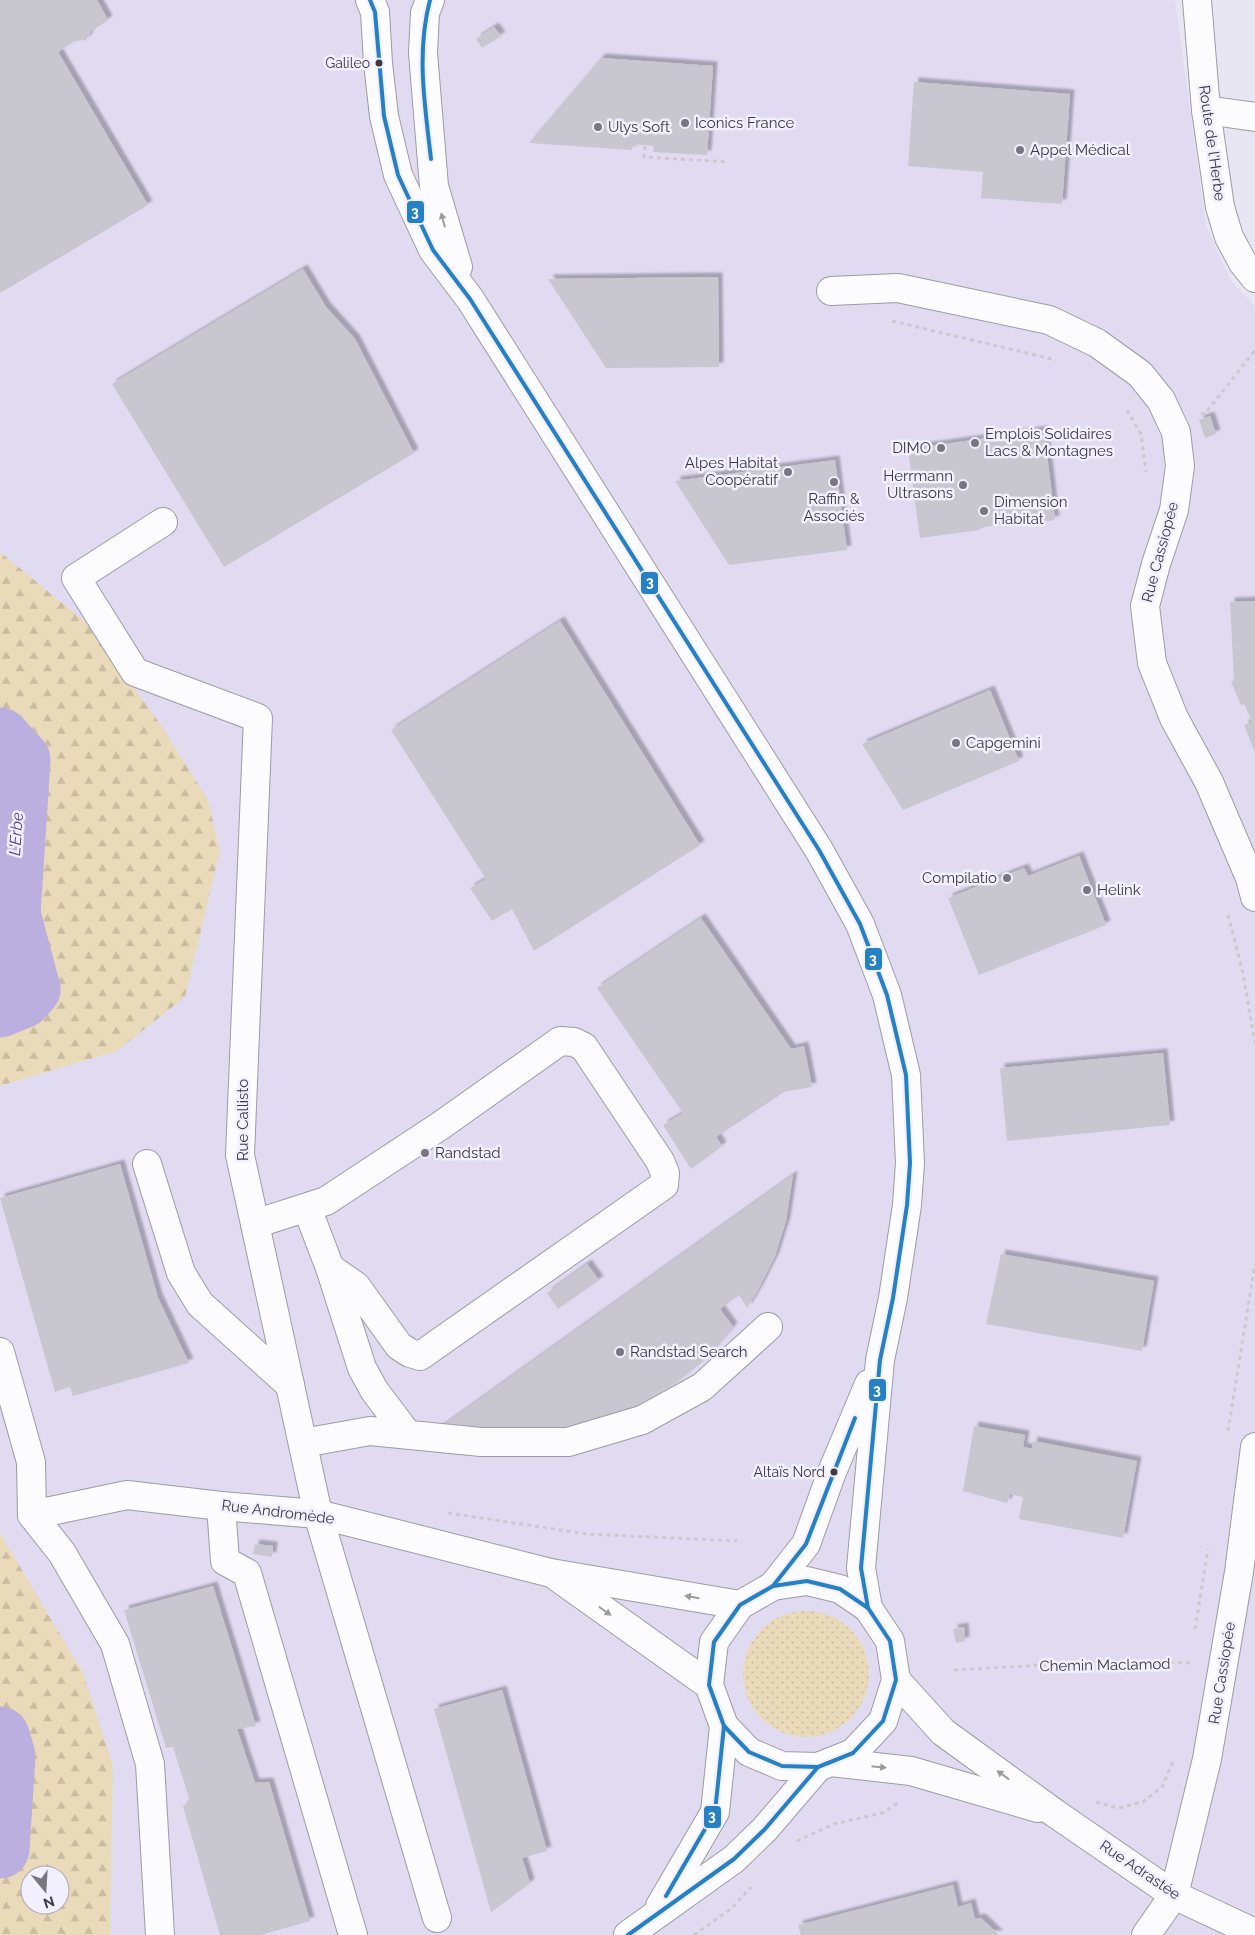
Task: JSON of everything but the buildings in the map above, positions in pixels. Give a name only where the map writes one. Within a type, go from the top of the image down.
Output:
[{"type":"street","points":[[370,0],[376,12],[378,63],[384,116],[398,174],[433,250],[470,299],[819,850],[860,924],[887,994],[906,1075],[910,1163],[907,1206],[893,1298],[880,1360],[861,1568],[868,1608]]},
{"type":"street","points":[[430,0],[425,13],[423,53],[434,186],[447,234],[470,299]]},
{"type":"street","name":"Route de l'Herbe","points":[[1197,0],[1206,110],[1220,207],[1229,237],[1242,263],[1255,278]]},
{"type":"street","points":[[1206,110],[1255,117]]},
{"type":"street","name":"Rue Cassiopée","points":[[830,291],[898,288],[1049,320],[1097,343],[1140,374],[1161,400],[1176,432],[1180,466],[1174,510],[1156,564],[1145,606],[1152,663],[1174,718],[1209,782],[1250,878],[1255,897]]},
{"type":"street","name":"Rue Callisto","points":[[163,522],[76,578],[135,672],[258,718],[240,1155],[318,1514],[437,1918]]},
{"type":"street","points":[[255,1224],[326,1201],[440,1126],[560,1041],[574,1042],[584,1047],[660,1161],[665,1173],[664,1185],[420,1356],[410,1353],[399,1346],[356,1286],[330,1268]]},
{"type":"street","points":[[148,1164],[181,1274],[200,1304],[290,1385]]},
{"type":"street","points":[[307,1208],[330,1268],[362,1368],[374,1390],[407,1434]]},
{"type":"street","points":[[303,1443],[370,1431],[481,1442],[568,1442],[642,1420],[702,1387],[768,1327]]},
{"type":"street","points":[[0,1352],[32,1462],[32,1515],[62,1553],[115,1644],[150,1764],[160,1935]]},
{"type":"street","points":[[773,1586],[806,1544],[832,1472],[880,1360]]},
{"type":"street","name":"Rue Cassiopée","points":[[1174,1895],[1207,1760],[1224,1657],[1247,1574],[1255,1447]]},
{"type":"street","name":"Rue Andromède","points":[[32,1515],[128,1494],[221,1506],[318,1514],[551,1573],[740,1605]]},
{"type":"street","points":[[221,1506],[225,1561],[247,1573],[353,1935]]},
{"type":"street","name":"Rue Andromède","points":[[551,1573],[709,1685]]},
{"type":"street","points":[[628,1935],[734,1859],[765,1829],[824,1764],[854,1753],[883,1721],[896,1680],[890,1641],[868,1608],[840,1589],[807,1581],[773,1586],[740,1605],[714,1642],[709,1685],[724,1726],[715,1812],[656,1914]]},
{"type":"street","name":"Rue Adrastée","points":[[896,1680],[943,1732],[1056,1814],[1174,1895],[1255,1933]]},
{"type":"street","name":"Rue Adrastée","points":[[724,1726],[749,1752],[782,1766],[824,1764],[920,1774],[1056,1814]]},
{"type":"street","points":[[1146,1935],[1174,1895]]},
{"type":"path","points":[[645,146],[644,157],[728,162]]},
{"type":"path","points":[[1196,412],[1205,414],[1255,350]]},
{"type":"path","points":[[1227,1436],[1255,1264]]},
{"type":"path","points":[[441,1512],[587,1534],[737,1541]]},
{"type":"path","points":[[1194,1636],[1210,1541]]},
{"type":"path","points":[[1190,1664],[1192,1654]]},
{"type":"path","name":"Chemin Maclamod","points":[[954,1670],[1116,1661],[1190,1664],[1224,1657]]},
{"type":"path","points":[[1095,1802],[1118,1808],[1143,1802],[1162,1787],[1174,1751]]},
{"type":"path","points":[[790,1845],[834,1824],[882,1813],[908,1797],[920,1774]]},
{"type":"shaded area","points":[[0,0],[1175,0],[1206,226],[1231,281],[1255,306],[1255,1935],[110,1935],[113,1766],[14,1556],[0,1533],[0,1086],[117,1051],[220,851],[208,800],[163,728],[28,576],[0,552]]},
{"type":"green space","points":[[0,552],[89,625],[163,728],[208,800],[220,851],[185,997],[117,1051],[0,1086]]},
{"type":"green space","points":[[0,1533],[83,1673],[113,1766],[110,1935],[0,1935]]},
{"type":"green space","points":[[806,1611],[830,1616],[851,1629],[864,1650],[869,1674],[864,1698],[851,1719],[830,1732],[806,1737],[782,1732],[761,1719],[748,1698],[743,1674],[748,1650],[761,1629],[782,1616]]},
{"type":"waterway","name":"L'Erbe","points":[[0,737],[21,760],[11,914],[31,989],[22,999],[0,1008]]},
{"type":"waterway","name":"L'Erbe","points":[[0,1736],[6,1756],[0,1849]]},
{"type":"transit line","name":"3","points":[[370,0],[375,12],[384,116],[398,175],[433,250],[470,299],[819,850],[860,924],[887,995],[906,1075],[910,1163],[907,1205],[893,1298],[880,1360],[861,1568],[868,1608]]},
{"type":"transit line","name":"3","points":[[430,0],[423,40],[423,80],[431,159]]},
{"type":"transit line","name":"3","points":[[773,1586],[806,1544],[855,1418]]},
{"type":"transit line","name":"3","points":[[818,1767],[782,1766],[749,1752],[724,1726],[709,1685],[714,1642],[740,1605],[773,1586],[807,1581],[840,1589],[868,1608],[890,1641],[896,1680],[883,1721],[853,1753]]},
{"type":"transit line","name":"3","points":[[666,1896],[715,1812],[724,1726]]},
{"type":"transit line","name":"3","points":[[818,1767],[853,1753]]},
{"type":"transit line","name":"3","points":[[818,1767],[853,1753]]},
{"type":"transit line","name":"3","points":[[628,1935],[734,1859],[765,1829],[818,1767]]},
{"type":"place","name":"Galileo","points":[[379,63]]},
{"type":"place","name":"Iconics France","points":[[685,123]]},
{"type":"place","name":"Ulys Soft","points":[[598,127]]},
{"type":"place","name":"Appel Médical","points":[[1020,150]]},
{"type":"place","name":"Emplois Solidaires Lacs & Montagnes","points":[[975,443]]},
{"type":"place","name":"DIMO","points":[[941,448]]},
{"type":"place","name":"Alpes Habitat Coopératif","points":[[788,472]]},
{"type":"place","name":"Raffin & Associés","points":[[834,482]]},
{"type":"place","name":"Herrmann Ultrasons","points":[[963,485]]},
{"type":"place","name":"Dimension Habitat","points":[[984,511]]},
{"type":"place","name":"Capgemini","points":[[956,743]]},
{"type":"place","name":"Compilatio","points":[[1007,878]]},
{"type":"place","name":"Helink","points":[[1087,890]]},
{"type":"place","name":"Randstad","points":[[425,1153]]},
{"type":"place","name":"Randstad Search","points":[[620,1352]]},
{"type":"place","name":"Altaïs Nord","points":[[834,1472]]}]
